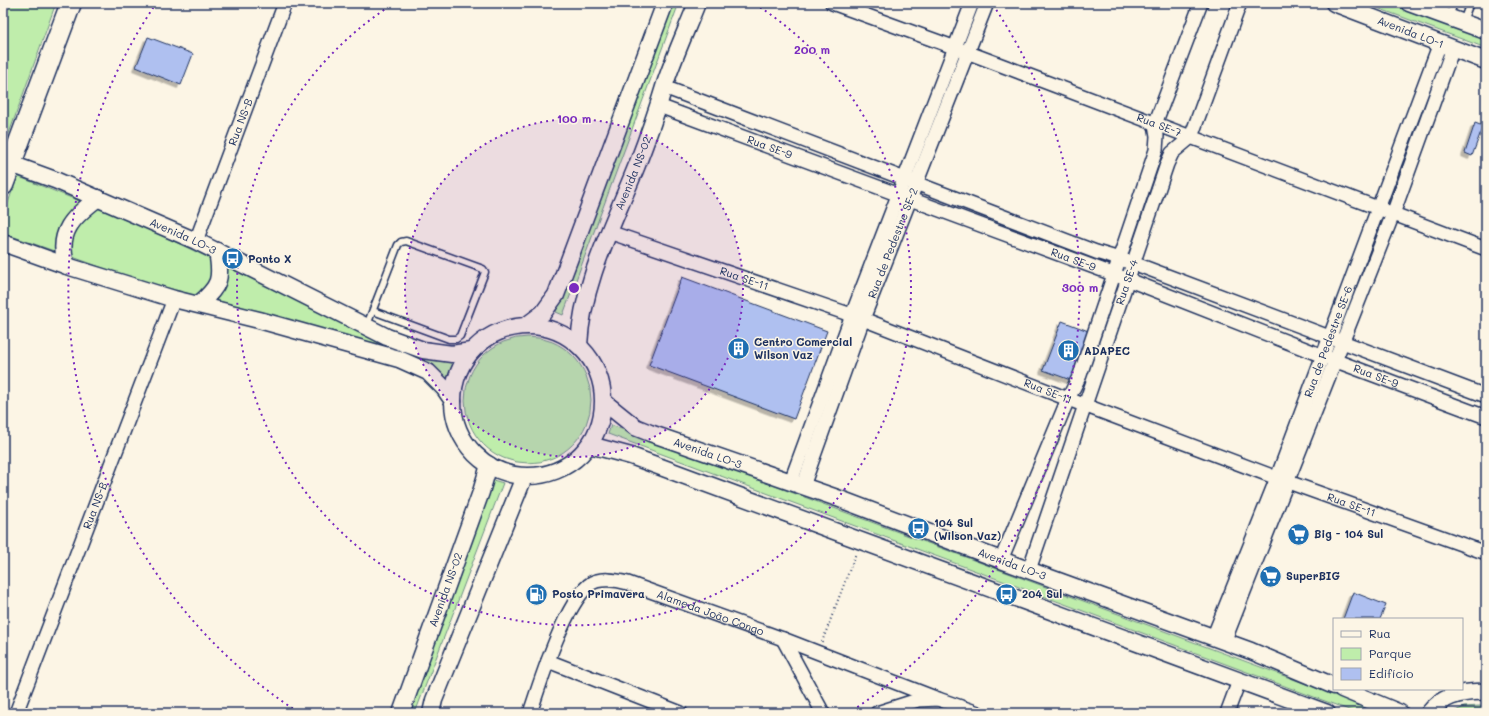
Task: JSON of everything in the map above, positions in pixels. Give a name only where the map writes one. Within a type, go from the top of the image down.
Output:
[{"type":"main road","points":[[3,184],[7,162],[70,3]]},
{"type":"street","name":"Rua NS-B","points":[[196,241],[285,3]]},
{"type":"street","points":[[527,325],[543,313],[556,295],[665,3]]},
{"type":"street","name":"Avenida NS-02","points":[[579,345],[580,322],[584,303],[609,232],[659,106],[664,87],[697,3]]},
{"type":"street","name":"Rua SE-7","points":[[832,3],[962,50],[1486,249]]},
{"type":"street","name":"Rua de Pedestre SE-2","points":[[904,197],[917,183],[962,50],[972,3]]},
{"type":"street","name":"Rua de Pedestre SE-2","points":[[797,484],[904,197],[904,178],[962,50],[987,3]]},
{"type":"street","name":"Rua SE-4","points":[[1001,560],[1068,399],[1080,375],[1156,150],[1157,136],[1155,124],[1201,3]]},
{"type":"street","name":"Rua SE-4","points":[[1029,570],[1129,280],[1133,263],[1167,164],[1172,153],[1191,137],[1240,3]]},
{"type":"street","name":"Avenida LO-1","points":[[1334,3],[1486,61]]},
{"type":"street","points":[[1408,3],[1455,14],[1486,31]]},
{"type":"street","name":"Rua de Pedestre SE-6","points":[[1283,479],[1330,336],[1378,209],[1447,45]]},
{"type":"street","name":"Rua de Pedestre SE-6","points":[[1218,640],[1283,479],[1336,360],[1393,214],[1447,45]]},
{"type":"street","name":"Rua SE-9","points":[[664,87],[1096,252],[1133,263],[1486,396]]},
{"type":"street","name":"Rua SE-9","points":[[659,106],[1129,280],[1323,356],[1486,417]]},
{"type":"street","name":"Avenida LO-3","points":[[7,162],[98,198],[196,241],[387,337],[423,350],[452,354],[471,351]]},
{"type":"street","points":[[67,266],[64,256],[64,248],[68,229],[78,214],[98,198]]},
{"type":"street","name":"Rua SE-11","points":[[609,232],[858,317],[1085,406],[1486,552]]},
{"type":"street","points":[[3,243],[67,266],[174,299],[199,304],[399,359],[428,372],[444,388],[452,401]]},
{"type":"street","points":[[199,304],[210,294],[219,280],[217,252]]},
{"type":"street","name":"Rua NS-B","points":[[16,713],[174,299]]},
{"type":"street","points":[[527,325],[555,330],[579,345],[593,362],[599,374],[602,381],[604,402],[601,425],[590,445],[572,463],[550,474],[524,477],[506,473],[489,465],[470,449],[457,426],[452,401],[454,383],[471,351],[487,337],[506,329],[527,325]]},
{"type":"street","name":"Avenida LO-3","points":[[604,402],[635,427],[650,433],[797,484],[1251,651],[1333,686]]},
{"type":"street","points":[[590,445],[631,456],[1327,713]]},
{"type":"street","name":"Avenida NS-02","points":[[401,713],[489,465]]},
{"type":"street","points":[[431,713],[434,700],[524,477]]},
{"type":"street","name":"Alameda João Congo","points":[[530,713],[548,661],[570,612],[582,593],[590,584],[602,580],[618,580],[628,583],[783,639],[978,713]]},
{"type":"street","points":[[783,639],[823,713]]},
{"type":"street","points":[[548,661],[681,713]]},
{"type":"street","points":[[1227,713],[1239,681]]},
{"type":"street","points":[[1344,690],[1400,713]]},
{"type":"street","points":[[1429,713],[1434,707],[1449,696],[1468,691],[1486,692]]},
{"type":"street","points":[[877,713],[918,700],[938,699]]},
{"type":"lane","points":[[1455,14],[1470,3]]},
{"type":"lane","points":[[367,327],[373,311],[401,242],[406,240],[447,254],[483,269],[485,272],[460,336],[456,339],[449,339],[373,311]]},
{"type":"path","points":[[818,653],[861,540]]},
{"type":"green space","points":[[3,3],[56,3],[3,150]]},
{"type":"green space","points":[[671,3],[679,3],[563,315],[556,312]]},
{"type":"green space","points":[[1364,3],[1390,3],[1486,39],[1486,48]]},
{"type":"green space","points":[[17,176],[84,203],[71,213],[63,223],[59,235],[57,252],[3,233],[3,218]]},
{"type":"green space","points":[[97,207],[134,222],[211,259],[213,280],[200,297],[119,274],[70,256],[74,233],[80,223]]},
{"type":"green space","points":[[225,266],[364,332],[454,360],[447,379],[420,362],[361,341],[211,299]]},
{"type":"green space","points":[[522,337],[534,337],[552,341],[573,355],[587,376],[591,400],[587,424],[573,445],[552,459],[534,463],[522,463],[504,459],[483,445],[469,424],[465,406],[465,394],[469,376],[483,355],[504,341]]},
{"type":"green space","points":[[611,425],[1384,713],[1357,713],[608,434]]},
{"type":"green space","points":[[493,480],[503,483],[415,713],[407,713]]},
{"type":"green space","points":[[1480,706],[1486,708],[1486,713],[1451,713],[1464,707]]},
{"type":"building","points":[[148,37],[193,54],[181,85],[136,67]]},
{"type":"building","points":[[1475,123],[1483,126],[1472,156],[1465,153]]},
{"type":"building","name":"Centro Comercial Wilson Vaz","points":[[682,277],[827,331],[794,419],[649,365]]},
{"type":"building","name":"ADAPEC","points":[[1062,321],[1091,332],[1076,382],[1043,370]]},
{"type":"building","points":[[1353,592],[1386,605],[1380,618],[1343,618]]},
{"type":"place","name":"Ponto X","points":[[233,259]]},
{"type":"place","name":"Centro Comercial Wilson Vaz","points":[[738,348]]},
{"type":"place","name":"ADAPEC","points":[[1068,351]]},
{"type":"place","name":"104 Sul (Wilson Vaz)","points":[[919,529]]},
{"type":"place","name":"Big - 104 Sul","points":[[1299,534]]},
{"type":"place","name":"SuperBIG","points":[[1271,576]]},
{"type":"place","name":"Posto Primavera","points":[[537,594]]},
{"type":"place","name":"204 Sul","points":[[1007,594]]}]
